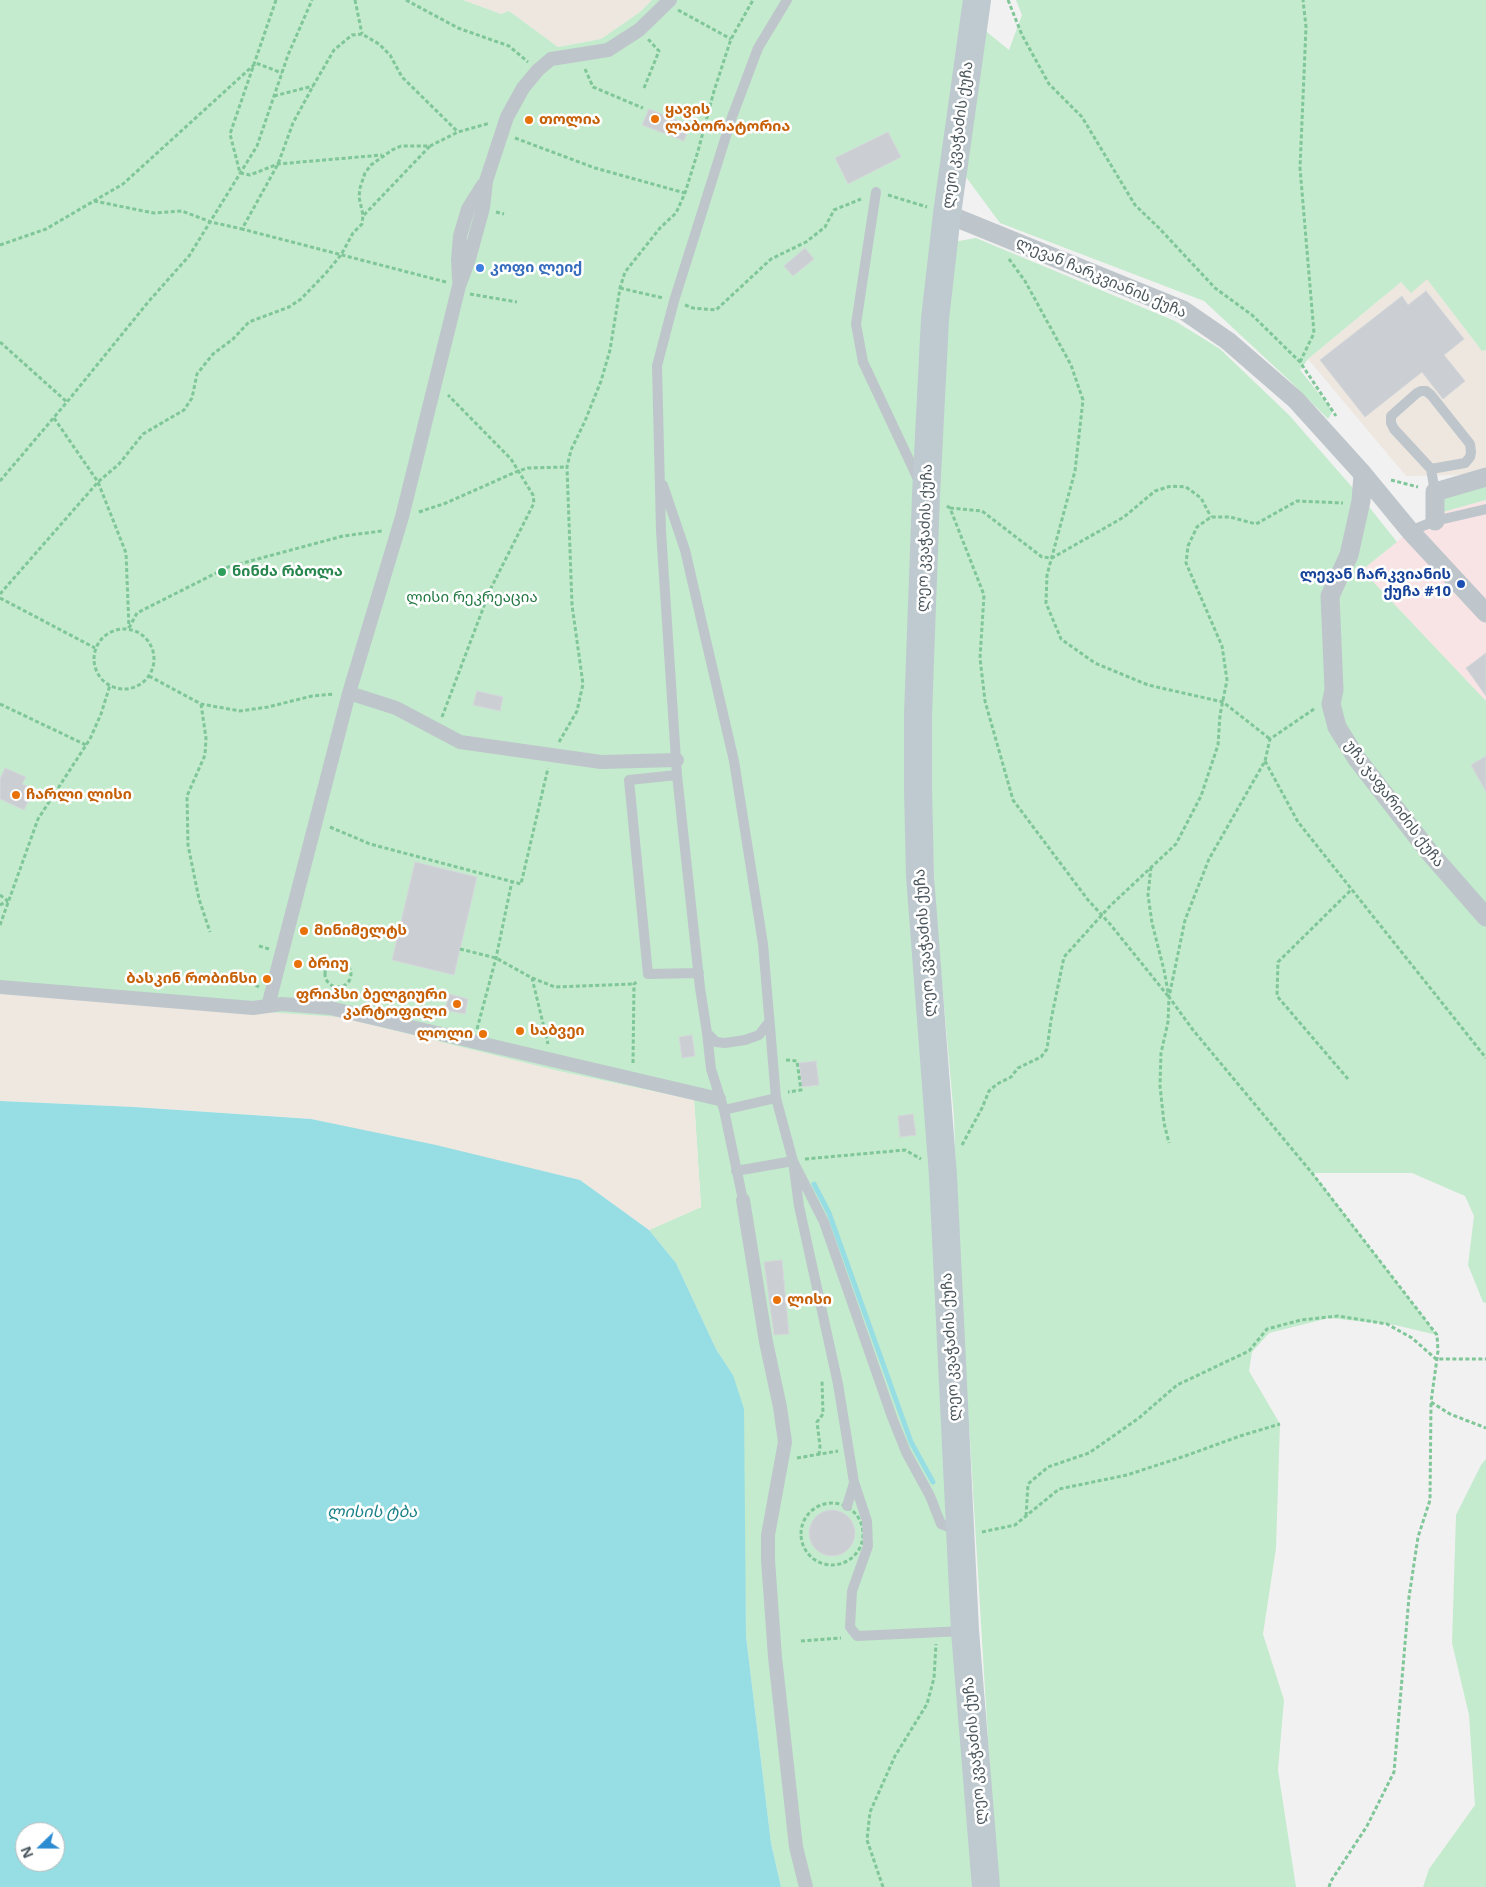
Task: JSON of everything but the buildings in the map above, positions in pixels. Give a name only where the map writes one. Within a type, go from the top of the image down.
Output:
[{"type":"main road","name":"ლეო კვაჭაძის ქუჩა","points":[[977,0],[947,214],[935,319],[938,501],[918,714],[920,876],[943,1176],[965,1631],[986,1887]]},
{"type":"street","points":[[268,1006],[349,693],[400,523],[458,288],[469,259],[483,208],[486,180],[507,117],[523,88],[538,70],[551,59],[608,50],[639,30],[668,2]]},
{"type":"street","name":"ლევან ჩარკვიანის ქუჩა","points":[[947,214],[1183,310],[1228,341],[1296,400],[1363,474],[1410,531],[1486,613]]},
{"type":"street","name":"უჩა ჯაფარიძის ქუჩა","points":[[1363,474],[1361,501],[1349,555],[1330,596],[1334,690],[1331,704],[1337,728],[1357,758],[1430,853],[1486,917]]},
{"type":"street","points":[[1435,521],[1435,492],[1486,477]]},
{"type":"street","points":[[349,693],[396,708],[460,742],[601,762],[677,760]]},
{"type":"street","points":[[0,987],[253,1008],[282,1004],[330,1008],[633,1079],[721,1105]]},
{"type":"street","points":[[744,1200],[766,1342],[780,1407],[785,1442],[768,1535],[768,1560],[775,1657],[796,1846],[806,1887]]},
{"type":"lane","points":[[744,1200],[711,1069],[700,988],[677,775],[660,531],[658,366],[674,301],[732,117],[758,48],[786,0]]},
{"type":"lane","points":[[876,192],[856,324],[863,362],[938,501]]},
{"type":"lane","points":[[1432,469],[1464,463],[1470,457],[1470,444],[1431,395],[1426,391],[1421,391],[1391,416],[1391,423],[1394,429],[1432,469],[1435,492]]},
{"type":"lane","points":[[660,476],[685,550],[734,761],[763,944],[776,1098],[793,1161],[799,1206],[833,1360],[847,1432],[854,1482],[867,1522],[868,1546],[852,1591],[850,1627],[857,1636],[965,1631]]},
{"type":"lane","points":[[1410,531],[1435,521],[1486,509]]},
{"type":"lane","points":[[677,775],[629,780],[648,974],[699,973]]},
{"type":"lane","points":[[707,1033],[716,1042],[725,1043],[745,1040],[759,1035],[769,1022]]},
{"type":"lane","points":[[721,1105],[776,1098]]},
{"type":"lane","points":[[736,1171],[793,1161]]},
{"type":"lane","points":[[793,1161],[824,1222],[906,1452],[930,1496],[941,1524],[960,1531]]},
{"type":"lane","points":[[847,1506],[854,1482]]},
{"type":"path","points":[[240,173],[230,134],[256,63],[276,0]]},
{"type":"path","points":[[0,481],[149,301],[189,256],[257,146],[282,73],[312,0]]},
{"type":"path","points":[[355,0],[362,34]]},
{"type":"path","points":[[406,0],[458,28],[509,46],[538,70]]},
{"type":"path","points":[[317,821],[370,844],[521,884],[552,755],[577,711],[584,684],[572,604],[567,467],[571,450],[585,421],[610,350],[620,288],[625,272],[660,228],[676,213],[685,192],[714,91],[732,39],[753,0]]},
{"type":"path","points":[[1008,0],[1022,35],[1049,84],[1082,117],[1135,205],[1215,288],[1252,315],[1300,362],[1314,333],[1300,168],[1306,27],[1303,0]]},
{"type":"path","points":[[668,2],[732,39]]},
{"type":"path","points":[[639,30],[659,51],[644,88]]},
{"type":"path","points":[[242,230],[278,164],[293,123],[313,86],[334,50],[352,35],[362,34],[378,44],[390,55],[402,77],[458,132]]},
{"type":"path","points":[[580,55],[593,87],[643,108]]},
{"type":"path","points":[[256,63],[282,73]]},
{"type":"path","points":[[0,245],[46,229],[123,184],[256,63]]},
{"type":"path","points":[[274,96],[313,86]]},
{"type":"path","points":[[364,215],[430,146],[458,132],[507,117]]},
{"type":"path","points":[[503,133],[595,168],[685,192]]},
{"type":"path","points":[[0,594],[98,482],[120,464],[144,434],[184,410],[192,398],[198,374],[212,354],[233,339],[249,322],[289,307],[301,299],[341,255],[353,233],[362,224],[364,215],[358,197],[365,173],[371,164],[382,155],[401,146],[430,146]]},
{"type":"path","points":[[240,173],[250,175],[278,164],[382,155]]},
{"type":"path","points":[[693,308],[716,310],[771,259],[806,242],[825,227],[834,210],[876,192],[947,214]]},
{"type":"path","points":[[94,201],[154,213],[182,211],[211,222],[341,255],[458,288],[518,302]]},
{"type":"path","points":[[989,231],[1025,281],[1071,365],[1084,400],[1075,471],[1047,575],[1046,603],[1062,638],[1095,663],[1148,685],[1223,702],[1270,739]]},
{"type":"path","points":[[620,288],[674,301]]},
{"type":"path","points":[[0,342],[67,402]]},
{"type":"path","points":[[435,382],[512,459],[533,494],[534,503],[490,590],[436,730]]},
{"type":"path","points":[[54,418],[98,482],[126,553],[129,628]]},
{"type":"path","points":[[129,628],[137,613],[228,567],[343,536],[400,523],[528,468],[567,467]]},
{"type":"path","points":[[1363,474],[1435,492]]},
{"type":"path","points":[[938,501],[982,510],[1042,557],[1052,558],[1124,517],[1156,491],[1171,486],[1186,487],[1201,498],[1212,517]]},
{"type":"path","points":[[938,501],[968,558],[984,596],[980,658],[985,701],[1013,800],[1088,900],[1312,1173],[1437,1335],[1438,1351],[1430,1402],[1430,1500],[1418,1537],[1410,1588],[1394,1772],[1367,1826],[1329,1887]]},
{"type":"path","points":[[961,1147],[978,1117],[989,1091],[996,1084],[1011,1077],[1018,1068],[1041,1057],[1048,1049],[1051,1020],[1064,957],[1110,906],[1176,844],[1201,796],[1218,745],[1220,714],[1227,680],[1222,646],[1186,563],[1188,546],[1197,528],[1212,517],[1230,517],[1256,524],[1297,501],[1340,503],[1361,501]]},
{"type":"path","points":[[0,598],[95,648]]},
{"type":"path","points":[[118,628],[129,628],[140,633],[148,640],[153,650],[154,660],[149,676],[140,684],[130,688],[120,688],[104,682],[96,670],[94,660],[95,648],[100,639],[109,632],[118,628]]},
{"type":"path","points":[[149,676],[201,704],[240,711],[268,707],[312,696],[349,693]]},
{"type":"path","points":[[0,925],[38,819],[86,745],[101,714],[110,685]]},
{"type":"path","points":[[0,704],[86,745]]},
{"type":"path","points":[[201,704],[206,738],[204,755],[187,796],[188,845],[199,899],[210,932]]},
{"type":"path","points":[[1169,1142],[1164,1123],[1160,1086],[1161,1053],[1168,1022],[1169,997],[1185,920],[1209,859],[1265,761],[1270,739],[1316,708],[1331,704]]},
{"type":"path","points":[[1265,761],[1298,822],[1486,1058]]},
{"type":"path","points":[[1151,866],[1148,896],[1169,997]]},
{"type":"path","points":[[474,1041],[496,958],[512,881]]},
{"type":"path","points":[[1348,1079],[1277,996],[1278,962],[1352,889]]},
{"type":"path","points":[[0,895],[8,901]]},
{"type":"path","points":[[0,904],[8,901]]},
{"type":"path","points":[[460,949],[496,958],[532,978],[555,987],[634,984],[648,974]]},
{"type":"path","points":[[334,962],[342,962],[349,967],[350,971],[350,980],[339,987],[331,985],[326,979],[327,966],[334,962]]},
{"type":"path","points":[[532,978],[551,1059]]},
{"type":"path","points":[[633,1079],[634,984]]},
{"type":"path","points":[[786,1060],[797,1061],[800,1090],[787,1092]]},
{"type":"path","points":[[808,1159],[904,1150],[914,1154],[943,1176]]},
{"type":"path","points":[[1026,1516],[1028,1484],[1048,1467],[1089,1453],[1139,1418],[1177,1386],[1249,1351],[1267,1329],[1301,1320],[1338,1316],[1387,1324],[1412,1338],[1436,1359],[1486,1358]]},
{"type":"path","points":[[800,1458],[819,1455],[820,1446],[817,1422],[822,1414],[821,1364],[833,1360]]},
{"type":"path","points":[[1430,1402],[1450,1414],[1486,1428]]},
{"type":"path","points":[[960,1531],[985,1532],[1015,1525],[1059,1489],[1127,1475],[1280,1424]]},
{"type":"path","points":[[837,1502],[847,1506],[855,1512],[864,1529],[860,1549],[844,1563],[824,1564],[814,1559],[806,1552],[802,1543],[801,1532],[806,1517],[817,1506],[826,1503],[837,1502]]},
{"type":"path","points":[[883,1887],[867,1840],[870,1812],[895,1756],[927,1704],[934,1678],[936,1633]]},
{"type":"path","points":[[801,1641],[857,1636]]},
{"type":"shaded area","points":[[463,0],[652,0],[640,12],[601,39],[558,47],[509,11],[501,14]]},
{"type":"shaded area","points":[[1427,278],[1482,351],[1486,350],[1486,468],[1466,475],[1406,476],[1308,359],[1401,282]]},
{"type":"shaded area","points":[[1486,500],[1486,701],[1362,570],[1410,531],[1443,512]]},
{"type":"green space","name":"ლისი რეკრეაცია","points":[[0,0],[463,0],[501,14],[509,11],[558,47],[601,39],[640,12],[652,0],[968,0],[925,317],[933,1186],[978,1887],[781,1887],[771,1843],[746,1636],[744,1525],[733,1375],[716,1349],[676,1263],[649,1230],[701,1207],[694,1100],[563,1072],[111,1002],[0,994]]},
{"type":"green space","points":[[1016,0],[1486,0],[1486,350],[1482,351],[1427,279],[1411,293],[1401,282],[1308,359],[1300,370],[1333,411],[1328,419],[1204,301],[1000,223],[960,169],[982,28],[1009,50],[1022,15]]},
{"type":"green space","points":[[976,238],[1175,321],[1220,349],[1289,415],[1366,503],[1397,542],[1362,570],[1486,701],[1486,1303],[1483,1302],[1468,1265],[1474,1216],[1465,1196],[1412,1173],[1313,1173],[1437,1335],[1395,1325],[1329,1318],[1269,1333],[1252,1352],[1249,1371],[1280,1424],[1276,1548],[1263,1634],[1284,1700],[1278,1770],[1296,1887],[999,1887],[993,1822],[958,1243],[954,1117],[936,915],[929,762],[937,508],[953,242]]},
{"type":"green space","points":[[1486,479],[1486,500],[1443,512],[1435,492]]},
{"type":"green space","points":[[1486,1459],[1486,1887],[1423,1887],[1429,1869],[1475,1805],[1469,1715],[1452,1643],[1456,1515],[1481,1465]]},
{"type":"sand","points":[[0,994],[340,1017],[563,1072],[694,1100],[701,1207],[649,1230],[580,1180],[311,1119],[134,1107],[0,1101]]},
{"type":"water","name":"ლისის ტბა","points":[[0,1101],[134,1107],[311,1119],[436,1145],[580,1180],[649,1230],[676,1263],[716,1349],[733,1375],[744,1409],[746,1636],[771,1843],[781,1887],[0,1887]]},
{"type":"waterway","points":[[814,1184],[829,1213],[911,1442],[933,1482]]},
{"type":"place","name":"ყავის ლაბორატორია","points":[[655,119]]},
{"type":"place","name":"თოლია","points":[[529,120]]},
{"type":"place","name":"კოფი ლეიქ","points":[[480,268]]},
{"type":"place","name":"ნინძა რბოლა","points":[[222,572]]},
{"type":"place","name":"ლევან ჩარკვიანის ქუჩა #10","points":[[1461,584]]},
{"type":"place","name":"ჩარლი ლისი","points":[[16,795]]},
{"type":"place","name":"მინიმელტს","points":[[304,931]]},
{"type":"place","name":"ბრიუ","points":[[298,964]]},
{"type":"place","name":"ბასკინ რობინსი","points":[[267,979]]},
{"type":"place","name":"ფრიპსი ბელგიური კარტოფილი","points":[[457,1004]]},
{"type":"place","name":"საბვეი","points":[[520,1031]]},
{"type":"place","name":"ლოლი","points":[[483,1034]]},
{"type":"place","name":"ლისი","points":[[777,1300]]}]
